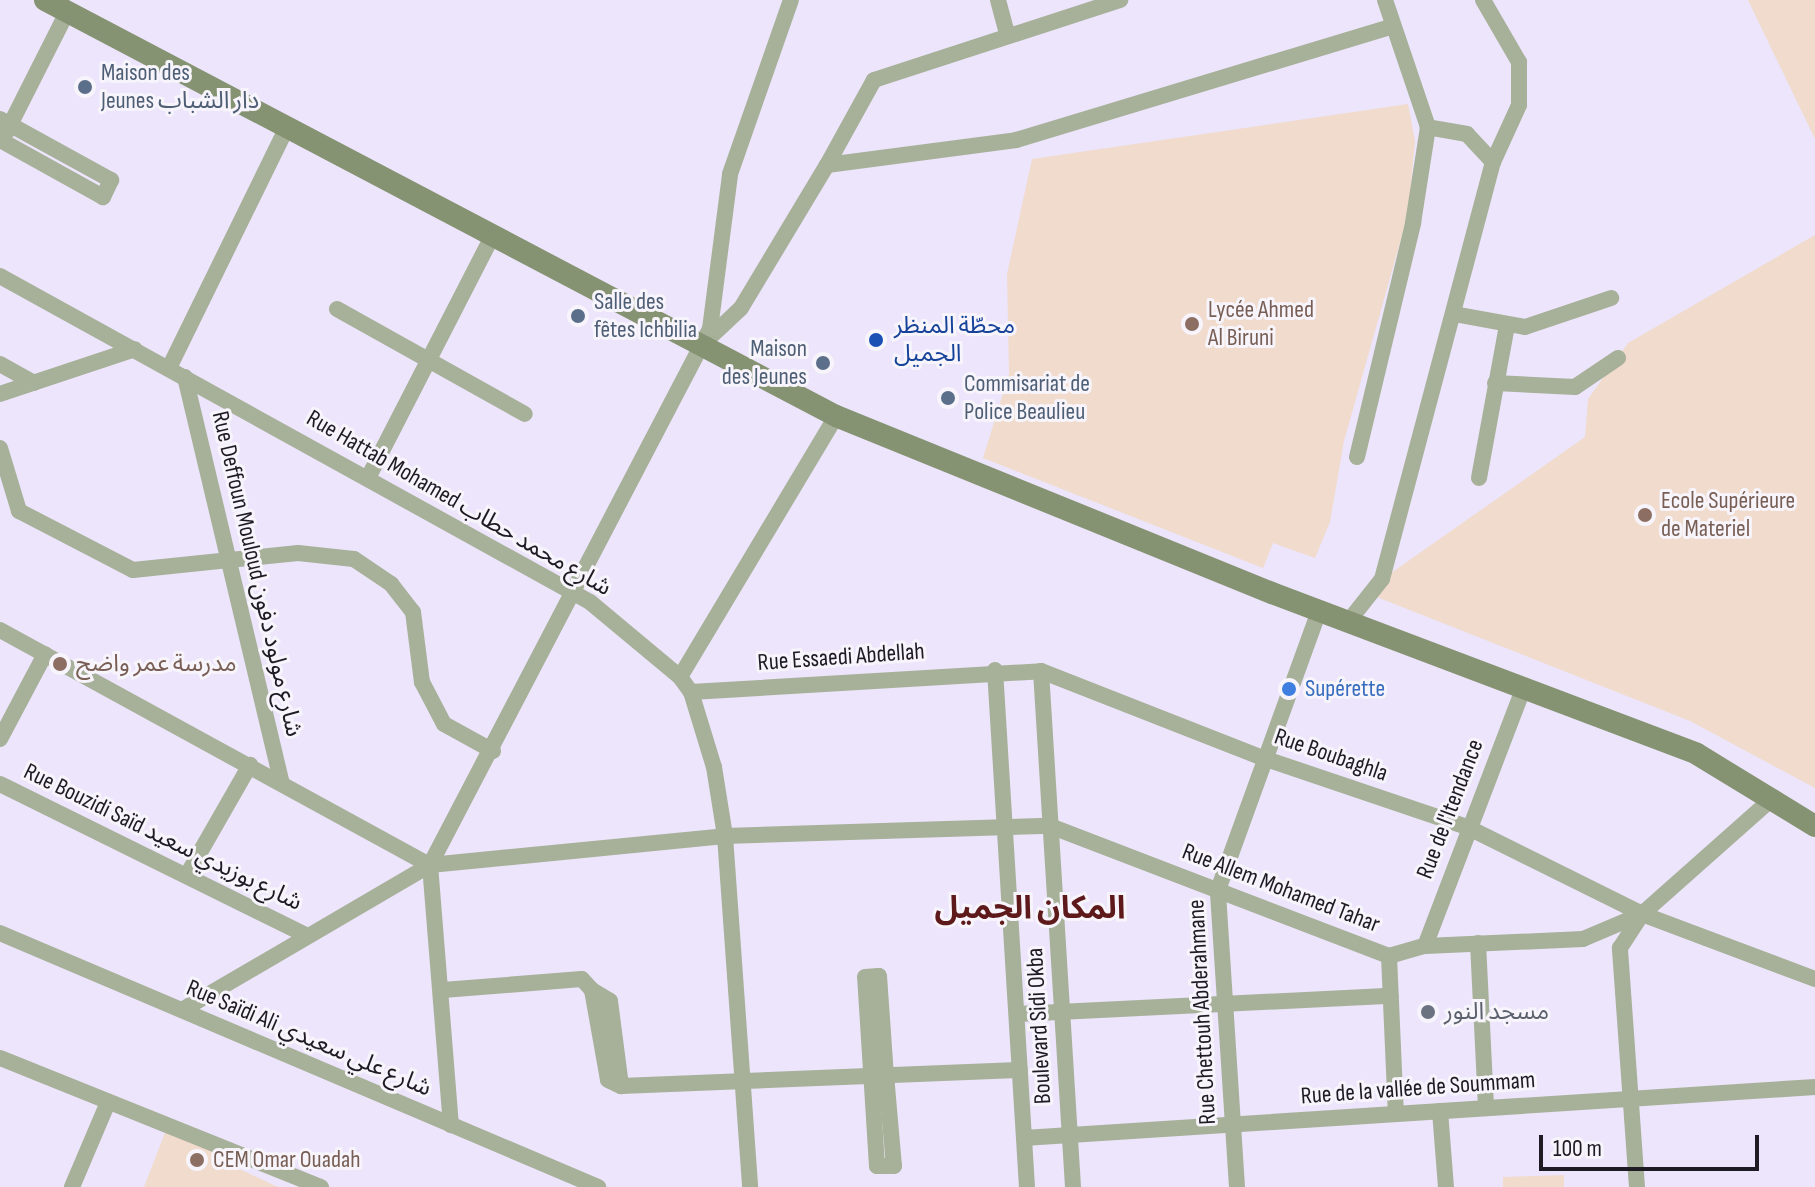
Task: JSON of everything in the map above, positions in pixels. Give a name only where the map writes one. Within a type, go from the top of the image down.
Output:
[{"type":"main road","points":[[45,0],[836,416],[1319,611],[1697,754],[1774,797],[1815,826]]},
{"type":"street","points":[[182,1010],[304,934],[430,865],[493,751],[571,591],[713,321],[730,174],[791,0]]},
{"type":"street","points":[[998,0],[1007,33]]},
{"type":"street","points":[[702,345],[741,308],[874,80],[1007,33],[1120,0]]},
{"type":"street","points":[[1357,457],[1413,223],[1428,127],[1385,0]]},
{"type":"street","points":[[1348,622],[1382,579],[1493,162],[1519,105],[1519,62],[1483,0]]},
{"type":"street","points":[[6,122],[111,180],[103,197],[1,142],[6,122],[67,12]]},
{"type":"street","points":[[827,165],[1016,140],[1393,26]]},
{"type":"street","points":[[1428,127],[1467,134],[1493,162]]},
{"type":"street","points":[[169,368],[286,129]]},
{"type":"street","points":[[368,478],[492,237]]},
{"type":"street","name":"Rue Hattab Mohamed شارع محمد حطاب","points":[[0,276],[571,591],[680,677],[691,692],[714,767],[725,836],[750,1187]]},
{"type":"street","points":[[1454,314],[1507,325],[1546,323],[1611,298]]},
{"type":"street","points":[[337,309],[525,414]]},
{"type":"street","points":[[1479,478],[1507,325]]},
{"type":"street","points":[[0,394],[135,349]]},
{"type":"street","points":[[1495,383],[1575,387],[1618,358]]},
{"type":"street","points":[[0,364],[34,383]]},
{"type":"street","name":"Rue Deffoun Mouloud شارع مولود دفون","points":[[185,377],[282,783]]},
{"type":"street","points":[[680,677],[836,416]]},
{"type":"street","points":[[0,448],[19,511],[133,570],[298,553],[354,559],[391,584],[413,612],[422,682],[444,724],[493,751]]},
{"type":"street","name":"Rue Chettouh Abderahmane","points":[[1237,1187],[1218,890],[1263,758],[1319,611]]},
{"type":"street","points":[[0,630],[430,865]]},
{"type":"street","points":[[0,739],[45,654]]},
{"type":"street","points":[[995,670],[1027,1187]]},
{"type":"street","name":"Rue Boubaghla","points":[[995,670],[1041,671],[1263,758],[1467,827],[1642,914]]},
{"type":"street","name":"Rue Essaedi Abdellah","points":[[691,692],[995,670]]},
{"type":"street","name":"Boulevard Sidi Okba","points":[[1041,671],[1073,1187]]},
{"type":"street","name":"Rue de l'Itendance","points":[[1425,946],[1467,827],[1523,690]]},
{"type":"street","points":[[187,875],[250,765]]},
{"type":"street","name":"Rue Bouzidi Saïd شارع بوزيدي سعيد","points":[[0,784],[304,934]]},
{"type":"street","points":[[1637,1187],[1620,948],[1642,914],[1774,797]]},
{"type":"street","name":"Rue Allem Mohamed Tahar","points":[[430,865],[725,836],[1050,826],[1389,956],[1425,946],[1583,939],[1642,914]]},
{"type":"street","points":[[430,865],[443,990],[451,1125]]},
{"type":"street","points":[[1642,914],[1815,979]]},
{"type":"street","name":"Rue Saïdi Ali شارع علي سعيدي","points":[[0,933],[598,1187]]},
{"type":"street","points":[[1478,943],[1486,1108]]},
{"type":"street","points":[[1389,956],[1396,1114]]},
{"type":"street","points":[[879,976],[879,1076],[865,977],[879,976]]},
{"type":"street","points":[[443,990],[574,978],[592,990],[608,1080],[621,1086],[1020,1070]]},
{"type":"street","points":[[1018,1014],[1391,996]]},
{"type":"street","points":[[0,1058],[321,1187]]},
{"type":"street","name":"Rue de la vallée de Soummam","points":[[1024,1138],[1815,1087]]},
{"type":"street","points":[[72,1187],[108,1102]]},
{"type":"street","points":[[1440,1111],[1446,1187]]},
{"type":"shaded area","points":[[1748,0],[1815,0],[1815,139]]},
{"type":"shaded area","name":"Lycée Ahmed Al Biruni","points":[[1408,104],[1415,141],[1408,214],[1344,441],[1330,522],[1315,558],[1273,543],[1263,568],[983,458],[1009,374],[1007,274],[1032,159]]},
{"type":"shaded area","name":"Ecole Supérieure de Materiel","points":[[1815,235],[1815,788],[1690,721],[1364,592],[1585,437],[1588,399],[1628,343]]},
{"type":"shaded area","name":"CEM Omar Ouadah","points":[[168,1125],[242,1153],[235,1167],[278,1187],[144,1187]]},
{"type":"shaded area","points":[[1564,1175],[1564,1187],[1503,1187],[1503,1177]]},
{"type":"place","name":"Maison des Jeunes دار الشباب","points":[[85,87]]},
{"type":"place","name":"Salle des fêtes Ichbilia","points":[[578,316]]},
{"type":"place","name":"Lycée Ahmed Al Biruni","points":[[1192,324]]},
{"type":"place","name":"محطّة المنظر الجميل","points":[[876,340]]},
{"type":"place","name":"Maison des Jeunes","points":[[823,363]]},
{"type":"place","name":"Commisariat de Police Beaulieu","points":[[948,398]]},
{"type":"place","name":"Ecole Supérieure de Materiel","points":[[1645,515]]},
{"type":"place","name":"مدرسة عمر واضح","points":[[60,664]]},
{"type":"place","name":"Supérette","points":[[1289,689]]},
{"type":"place","name":"مسجد النور","points":[[1428,1012]]},
{"type":"place","name":"CEM Omar Ouadah","points":[[197,1160]]},
{"type":"district","name":"المكان الجميل","points":[[1030,909]]}]
